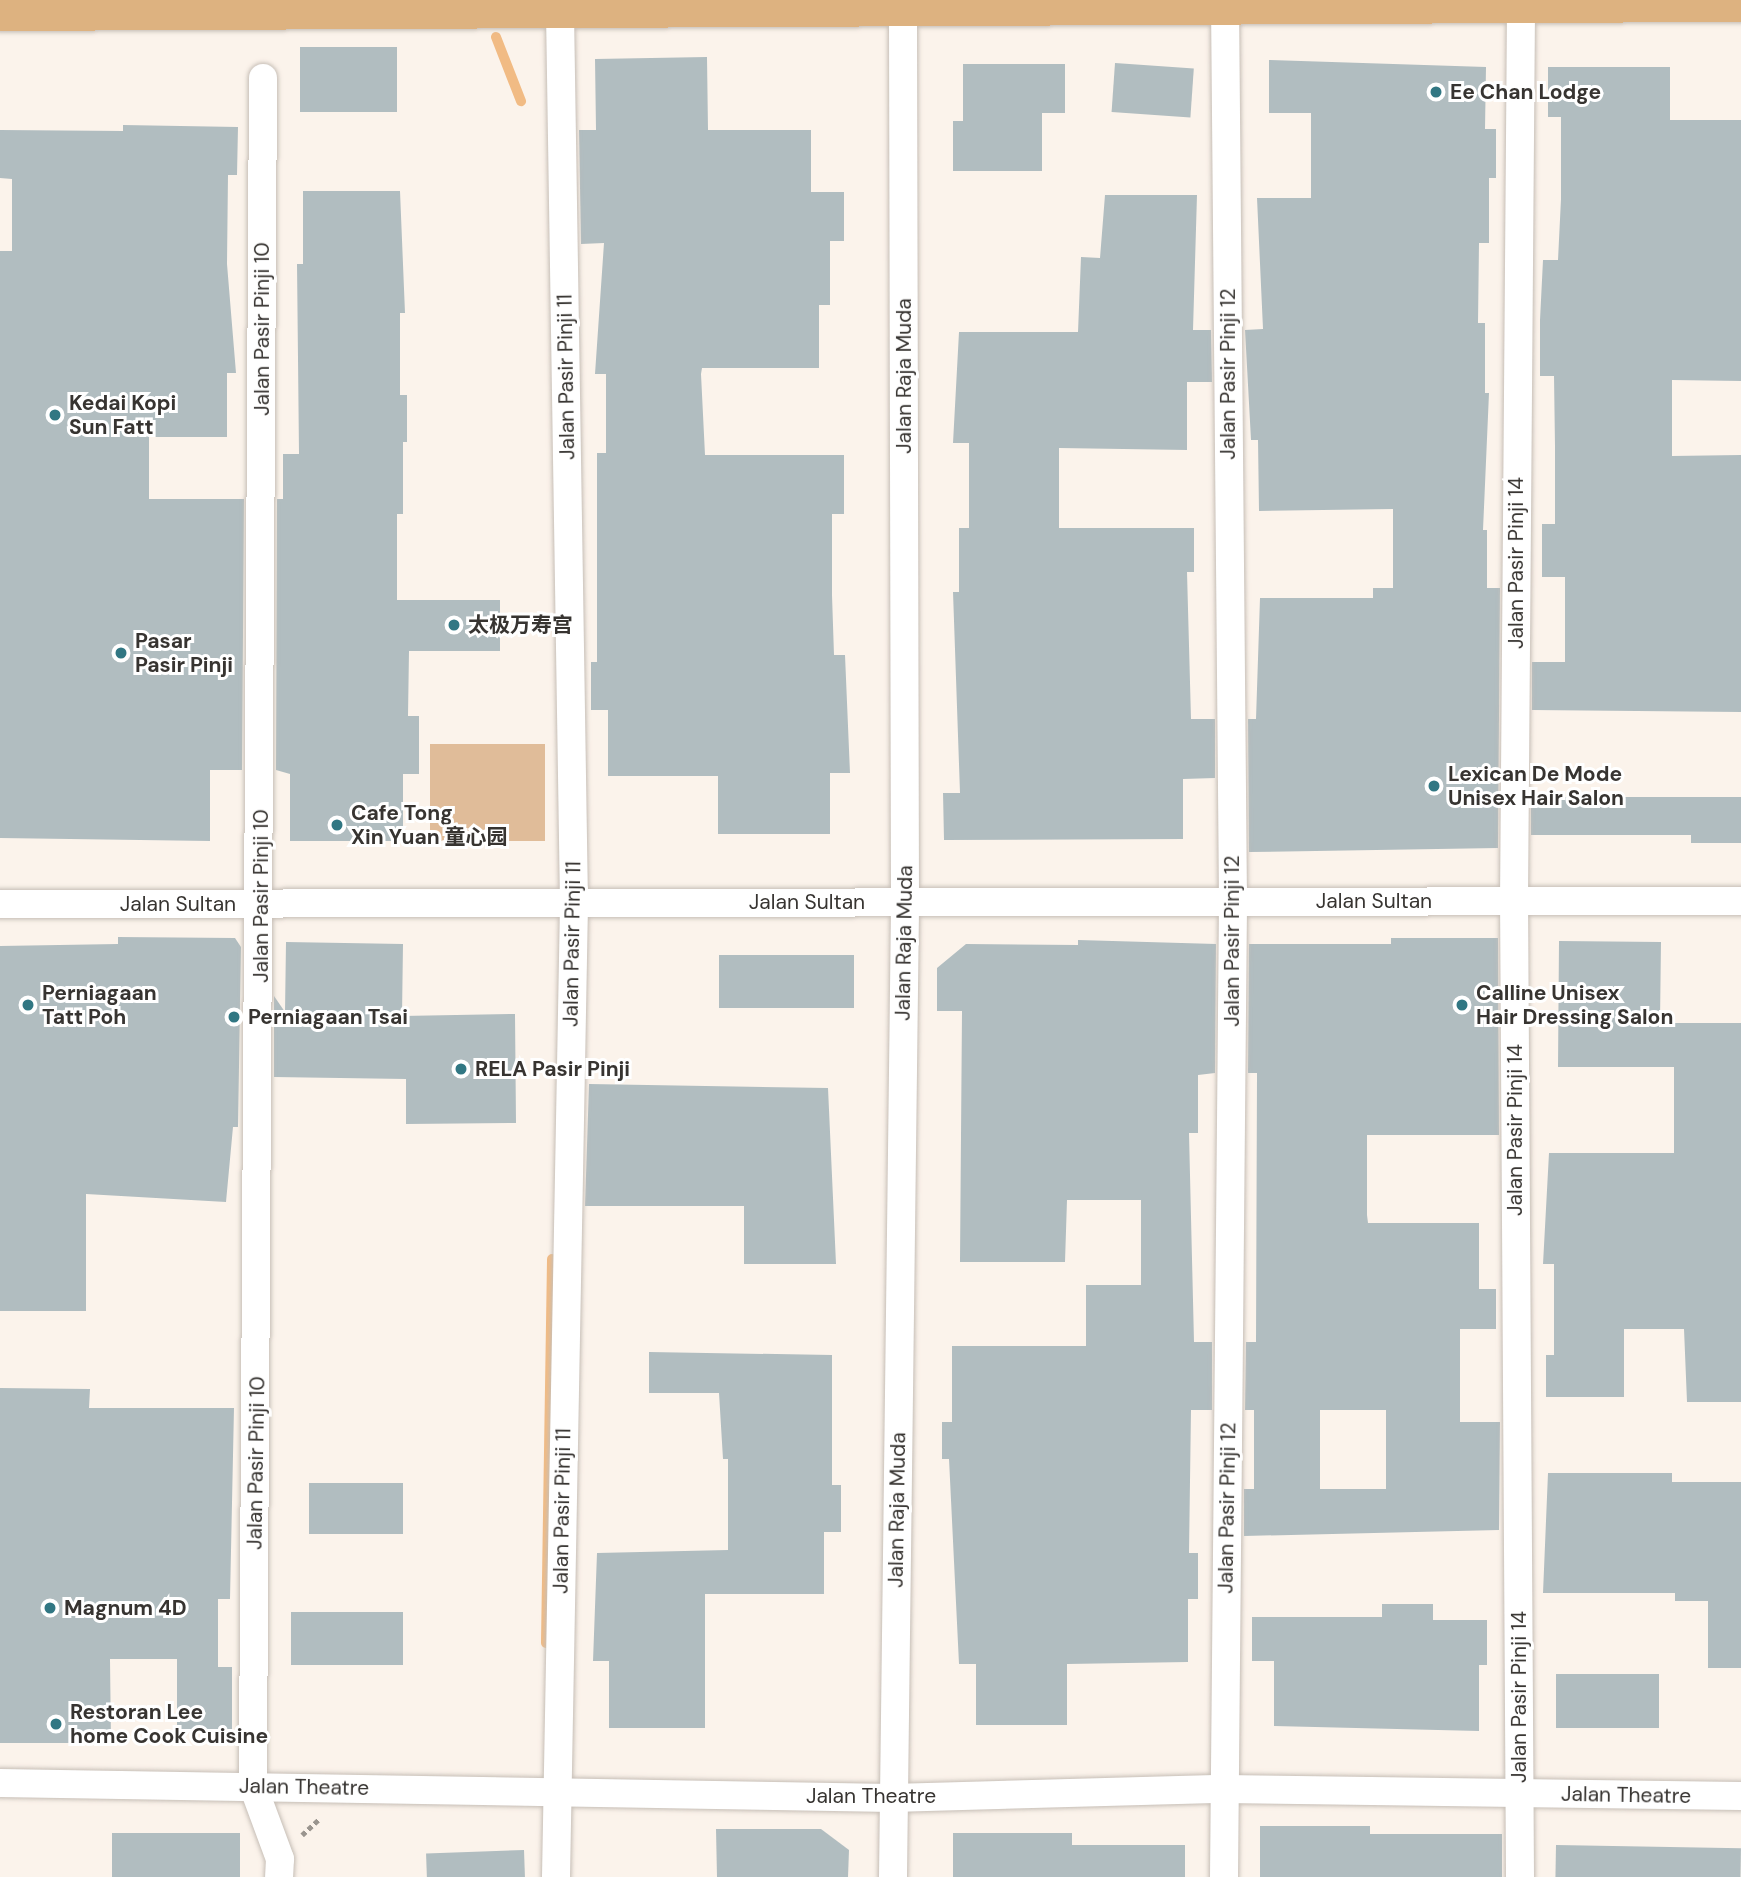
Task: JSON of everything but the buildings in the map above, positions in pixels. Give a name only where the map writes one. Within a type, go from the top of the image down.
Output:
[{"type":"main road","points":[[903,5],[960,0]]},
{"type":"main road","points":[[0,12],[560,12],[903,5],[1235,3],[1521,6],[1741,3]]},
{"type":"street","name":"Jalan Pasir Pinji 12","points":[[1224,1877],[1233,901],[1235,3]]},
{"type":"street","name":"Jalan Raja Muda","points":[[893,1877],[905,902],[903,5]]},
{"type":"street","name":"Jalan Pasir Pinji 14","points":[[1520,1877],[1514,901],[1521,6]]},
{"type":"street","name":"Jalan Pasir Pinji 11","points":[[556,1877],[574,903],[560,12]]},
{"type":"street","name":"Jalan Pasir Pinji 10","points":[[263,78],[262,904],[253,1786],[280,1868]]},
{"type":"street","name":"Jalan Sultan","points":[[0,904],[1741,901]]},
{"type":"street","name":"Jalan Theatre","points":[[0,1783],[892,1798],[1224,1789],[1741,1796]]},
{"type":"path","points":[[280,1868],[311,1825],[359,1788]]},
{"type":"shaded area","points":[[430,744],[545,744],[545,841],[430,841]]},
{"type":"waterway","points":[[496,37],[521,101]]},
{"type":"waterway","points":[[546,1643],[552,1259]]},
{"type":"place","name":"Ee Chan Lodge","points":[[1436,92]]},
{"type":"place","name":"Kedai Kopi Sun Fatt","points":[[55,415]]},
{"type":"place","name":"太极万寿宫","points":[[454,625]]},
{"type":"place","name":"Pasar Pasir Pinji","points":[[121,653]]},
{"type":"place","name":"Lexican De Mode Unisex Hair Salon","points":[[1434,786]]},
{"type":"place","name":"Cafe Tong Xin Yuan 童心园","points":[[337,825]]},
{"type":"place","name":"Perniagaan Tatt Poh","points":[[28,1005]]},
{"type":"place","name":"Calline Unisex Hair Dressing Salon","points":[[1462,1005]]},
{"type":"place","name":"Perniagaan Tsai","points":[[234,1017]]},
{"type":"place","name":"RELA Pasir Pinji","points":[[461,1069]]},
{"type":"place","name":"Magnum 4D","points":[[50,1608]]},
{"type":"place","name":"Restoran Lee home Cook Cuisine","points":[[56,1724]]}]
